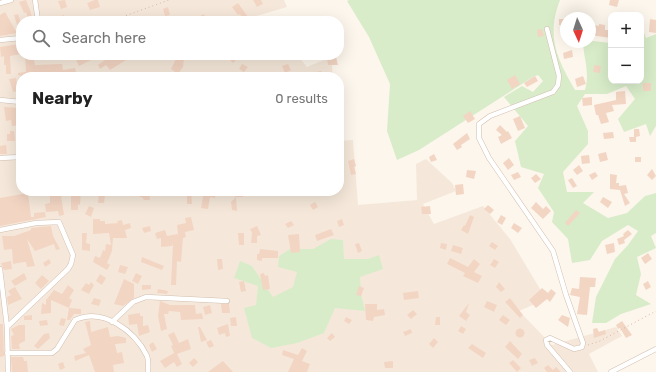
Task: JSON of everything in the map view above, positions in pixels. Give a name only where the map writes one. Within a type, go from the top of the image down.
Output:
[{"type":"street","points":[[0,3],[11,0]]},
{"type":"street","points":[[35,0],[37,16]]},
{"type":"street","points":[[547,29],[559,76],[558,85],[553,92],[490,116],[479,124],[479,138],[489,158],[553,251],[566,295],[583,343],[582,347],[574,349],[550,338],[546,340],[547,345],[570,372]]},
{"type":"street","points":[[0,40],[16,38]]},
{"type":"street","points":[[0,100],[16,102]]},
{"type":"street","points":[[0,158],[16,157]]},
{"type":"street","points":[[0,230],[41,222],[59,222],[72,255],[71,264],[68,270],[7,327]]},
{"type":"street","points":[[0,269],[1,298],[7,327],[8,372]]},
{"type":"street","points":[[112,322],[133,302],[146,297],[227,301]]},
{"type":"street","points":[[7,354],[52,352],[57,349],[75,320],[94,315],[112,322],[133,337],[148,360],[148,372]]},
{"type":"street","points":[[611,372],[656,349]]},
{"type":"path","points":[[125,16],[169,0]]},
{"type":"path","points":[[582,347],[600,341],[656,311]]},
{"type":"shaded area","points":[[0,0],[284,0],[287,7],[257,16],[16,16],[16,60],[301,60],[307,67],[324,60],[331,60],[332,72],[16,72],[16,196],[344,196],[344,141],[353,140],[358,205],[417,200],[416,164],[426,159],[452,183],[456,191],[423,204],[434,224],[483,206],[510,239],[546,299],[519,311],[552,345],[616,327],[622,336],[589,354],[598,372],[0,372]]},
{"type":"green space","points":[[560,0],[554,25],[554,36],[563,68],[575,90],[585,90],[587,71],[584,48],[596,48],[596,41],[608,43],[608,84],[644,84],[644,33],[646,38],[656,34],[656,126],[650,136],[646,124],[624,132],[618,119],[635,99],[626,86],[607,94],[585,94],[577,106],[588,131],[588,144],[563,172],[567,192],[594,192],[583,203],[608,218],[627,213],[645,196],[656,193],[656,233],[651,236],[656,248],[637,257],[641,274],[636,295],[651,304],[621,314],[606,323],[592,323],[596,297],[615,259],[638,231],[628,225],[602,241],[590,260],[572,263],[568,239],[552,222],[554,212],[538,188],[544,174],[521,167],[515,141],[528,126],[504,97],[522,86],[533,92],[543,81],[538,75],[419,150],[397,160],[387,131],[390,84],[369,37],[347,1]]},
{"type":"green space","points":[[331,239],[343,240],[344,259],[368,259],[379,255],[383,269],[360,277],[361,294],[365,311],[335,308],[324,333],[297,343],[271,348],[252,338],[244,308],[256,305],[258,286],[234,278],[240,261],[252,266],[273,297],[293,287],[297,272],[278,267],[279,256],[290,249],[313,249]]},
{"type":"building","points":[[26,0],[32,16],[27,16],[26,12],[24,13],[19,2]]},
{"type":"building","points":[[65,0],[67,7],[61,9],[58,1]]},
{"type":"building","points":[[98,0],[100,7],[90,10],[87,3]]},
{"type":"building","points":[[253,0],[261,0],[263,4],[257,7]]},
{"type":"building","points":[[610,0],[619,0],[617,7],[609,5]]},
{"type":"building","points":[[238,3],[247,16],[241,16],[240,14],[238,15],[232,7]]},
{"type":"building","points":[[168,7],[170,15],[165,16],[163,9]]},
{"type":"building","points":[[5,12],[16,33],[0,36],[0,15]]},
{"type":"building","points":[[18,14],[19,16],[16,16],[16,21],[14,15]]},
{"type":"building","points":[[650,19],[656,20],[656,33],[649,32]]},
{"type":"building","points":[[599,24],[605,25],[605,30],[608,30],[608,38],[596,36],[596,25],[599,26]]},
{"type":"building","points":[[542,29],[544,36],[538,37],[537,30]]},
{"type":"building","points":[[16,44],[16,55],[10,56],[11,74],[6,74],[4,56],[1,57],[0,47]]},
{"type":"building","points":[[572,50],[573,57],[564,59],[563,53]]},
{"type":"building","points":[[25,60],[34,60],[35,65],[62,64],[63,70],[75,68],[76,72],[26,72]]},
{"type":"building","points":[[76,60],[91,60],[79,66]]},
{"type":"building","points":[[105,60],[126,60],[110,70],[106,65],[100,69],[98,65]]},
{"type":"building","points":[[176,60],[184,60],[183,67],[179,72],[175,72],[171,69]]},
{"type":"building","points":[[327,60],[337,60],[338,65],[328,65]]},
{"type":"building","points":[[242,64],[248,67],[244,72],[239,69]]},
{"type":"building","points":[[288,64],[291,70],[285,72],[282,66]]},
{"type":"building","points":[[594,65],[601,66],[600,73],[593,72]]},
{"type":"building","points":[[515,75],[520,84],[512,89],[507,80]]},
{"type":"building","points":[[535,76],[538,81],[527,87],[524,83]]},
{"type":"building","points":[[583,76],[586,84],[577,87],[575,79]]},
{"type":"building","points":[[16,78],[16,91],[13,92],[9,79]]},
{"type":"building","points":[[644,83],[651,83],[651,91],[643,91]]},
{"type":"building","points":[[625,91],[626,104],[612,105],[614,111],[606,113],[609,122],[601,124],[598,115],[596,115],[594,105],[616,100],[616,92]]},
{"type":"building","points":[[592,97],[592,105],[583,106],[582,98]]},
{"type":"building","points":[[4,107],[16,108],[16,126],[12,126],[11,120],[6,121]]},
{"type":"building","points":[[470,111],[475,119],[468,123],[463,116]]},
{"type":"building","points":[[520,116],[525,128],[518,131],[513,119]]},
{"type":"building","points":[[500,125],[507,132],[508,131],[512,138],[501,144],[498,137],[502,135],[496,130]]},
{"type":"building","points":[[634,129],[639,129],[640,136],[636,137],[636,142],[630,142],[629,137],[634,137]]},
{"type":"building","points":[[10,131],[14,131],[15,141],[7,141],[7,134],[10,134]]},
{"type":"building","points":[[613,132],[614,138],[604,139],[603,133]]},
{"type":"building","points":[[467,133],[470,139],[461,145],[462,147],[457,150],[453,144]]},
{"type":"building","points":[[6,145],[7,154],[0,154],[0,146]]},
{"type":"building","points":[[606,152],[608,160],[600,162],[598,154]]},
{"type":"building","points":[[434,154],[437,160],[431,162],[429,157]]},
{"type":"building","points":[[589,155],[590,163],[582,164],[581,156]]},
{"type":"building","points":[[635,157],[641,157],[641,162],[635,162]]},
{"type":"building","points":[[509,158],[514,165],[508,170],[503,163]]},
{"type":"building","points":[[354,159],[356,174],[351,175],[348,161]]},
{"type":"building","points":[[579,165],[583,171],[577,175],[573,170]]},
{"type":"building","points":[[652,169],[656,176],[652,180],[647,175]]},
{"type":"building","points":[[467,170],[476,171],[474,179],[466,177]]},
{"type":"building","points":[[518,172],[521,177],[514,180],[511,175]]},
{"type":"building","points":[[595,172],[598,176],[592,180],[589,175]]},
{"type":"building","points":[[536,174],[541,179],[535,183],[531,178]]},
{"type":"building","points":[[610,174],[617,175],[616,183],[619,183],[619,186],[626,185],[628,193],[624,194],[630,203],[625,206],[620,190],[610,189]]},
{"type":"building","points":[[572,178],[577,186],[573,188],[568,180]]},
{"type":"building","points":[[463,184],[464,194],[456,195],[455,185]]},
{"type":"building","points":[[16,195],[28,196],[31,217],[34,217],[34,213],[45,212],[46,217],[0,226],[0,198]]},
{"type":"building","points":[[50,196],[61,196],[64,215],[59,216],[58,211],[46,212],[45,204],[50,203]]},
{"type":"building","points":[[71,196],[81,196],[78,210],[71,210]]},
{"type":"building","points":[[99,196],[105,196],[104,203],[98,203]]},
{"type":"building","points":[[150,196],[150,200],[144,200],[140,197]]},
{"type":"building","points":[[187,196],[191,196],[192,204],[187,204]]},
{"type":"building","points":[[203,196],[215,196],[215,198],[210,197],[208,209],[201,208]]},
{"type":"building","points":[[236,197],[237,211],[232,210],[231,202]]},
{"type":"building","points":[[603,197],[612,202],[608,208],[600,202]]},
{"type":"building","points":[[315,202],[318,207],[313,210],[310,205]]},
{"type":"building","points":[[536,202],[543,209],[546,206],[551,211],[543,219],[531,208]]},
{"type":"building","points":[[488,205],[494,210],[490,214],[484,209]]},
{"type":"building","points":[[89,206],[94,208],[91,217],[85,214]]},
{"type":"building","points":[[430,206],[431,214],[422,214],[421,207]]},
{"type":"building","points":[[576,210],[580,213],[568,226],[565,223]]},
{"type":"building","points":[[470,215],[474,217],[468,234],[461,230],[464,225],[465,226]]},
{"type":"building","points":[[501,215],[506,218],[502,225],[497,222]]},
{"type":"building","points":[[191,217],[194,230],[185,232],[186,237],[183,238],[181,262],[177,261],[176,285],[171,285],[173,243],[172,246],[161,247],[161,238],[157,239],[155,233],[165,230],[167,236],[178,234],[177,225],[186,223],[185,218]]},
{"type":"building","points":[[93,219],[105,221],[105,224],[118,223],[117,221],[122,220],[123,225],[130,223],[131,228],[125,230],[127,238],[113,238],[112,251],[107,263],[110,265],[107,270],[93,262],[95,256],[100,258],[103,250],[105,251],[106,244],[111,245],[109,233],[93,234]]},
{"type":"building","points":[[342,219],[344,225],[339,227],[337,221]]},
{"type":"building","points":[[291,221],[294,225],[288,228],[285,224]]},
{"type":"building","points":[[514,223],[522,228],[518,233],[511,228]]},
{"type":"building","points":[[51,226],[53,236],[60,249],[56,250],[54,244],[35,251],[27,239],[35,266],[27,267],[26,262],[13,264],[12,249],[4,250],[2,236],[14,236],[31,230],[31,228]]},
{"type":"building","points":[[150,226],[151,231],[144,233],[142,228]]},
{"type":"building","points":[[257,226],[261,235],[257,236],[257,243],[251,243],[252,233],[250,229]]},
{"type":"building","points":[[331,229],[334,235],[317,241],[315,235]]},
{"type":"building","points":[[628,230],[632,234],[624,240],[625,243],[619,245],[617,239],[624,236],[623,234]]},
{"type":"building","points":[[82,233],[87,233],[86,243],[90,244],[90,251],[82,250]]},
{"type":"building","points":[[238,233],[244,233],[244,245],[239,245]]},
{"type":"building","points":[[299,234],[300,252],[291,253],[288,235]]},
{"type":"building","points":[[492,242],[498,246],[495,250],[489,246]]},
{"type":"building","points":[[359,243],[362,251],[358,253],[355,244]]},
{"type":"building","points":[[441,243],[447,244],[446,250],[440,248]]},
{"type":"building","points":[[614,243],[615,252],[607,254],[605,245]]},
{"type":"building","points":[[453,245],[463,248],[461,254],[451,251]]},
{"type":"building","points":[[260,249],[278,251],[278,258],[262,258],[262,261],[257,260],[257,254],[259,254]]},
{"type":"building","points":[[648,253],[652,259],[645,264],[641,258]]},
{"type":"building","points":[[142,257],[164,266],[162,270],[141,262]]},
{"type":"building","points":[[450,258],[468,267],[474,259],[480,264],[474,272],[482,276],[478,283],[463,276],[465,273],[447,264]]},
{"type":"building","points":[[49,259],[51,263],[45,267],[43,263]]},
{"type":"building","points":[[217,259],[222,259],[223,269],[218,270]]},
{"type":"building","points":[[494,259],[499,262],[495,268],[490,265]]},
{"type":"building","points":[[11,261],[12,269],[4,270],[1,263]]},
{"type":"building","points":[[120,265],[128,267],[125,274],[118,272]]},
{"type":"building","points":[[24,273],[27,279],[15,286],[11,281]]},
{"type":"building","points":[[136,273],[142,276],[138,284],[132,281]]},
{"type":"building","points":[[264,273],[265,276],[268,275],[270,289],[263,290],[260,274]]},
{"type":"building","points":[[100,274],[106,278],[102,285],[96,281]]},
{"type":"building","points":[[42,275],[49,281],[41,289],[35,283]]},
{"type":"building","points":[[580,277],[596,278],[595,287],[590,287],[587,315],[577,314],[580,297],[570,295],[572,288],[579,289]]},
{"type":"building","points":[[124,279],[134,284],[134,298],[123,306],[114,304]]},
{"type":"building","points":[[244,281],[246,291],[241,292],[239,282]]},
{"type":"building","points":[[648,281],[651,287],[646,290],[643,284]]},
{"type":"building","points":[[91,282],[94,285],[89,294],[81,290],[86,283],[89,285]]},
{"type":"building","points":[[499,282],[505,289],[501,292],[496,287]]},
{"type":"building","points":[[68,285],[74,290],[69,298],[72,300],[69,308],[51,300],[51,313],[41,314],[42,303],[46,305],[46,300],[54,290],[62,294]]},
{"type":"building","points":[[142,285],[151,285],[151,289],[142,290]]},
{"type":"building","points":[[359,286],[364,288],[361,296],[356,295]]},
{"type":"building","points":[[15,287],[22,299],[8,305],[7,297],[11,295],[8,291]]},
{"type":"building","points":[[542,288],[548,293],[551,289],[556,293],[550,302],[547,299],[536,308],[529,300]]},
{"type":"building","points":[[158,289],[168,291],[167,294],[157,293]]},
{"type":"building","points":[[418,291],[419,298],[404,300],[403,293]]},
{"type":"building","points":[[94,298],[101,300],[99,306],[91,304]]},
{"type":"building","points":[[510,298],[523,315],[520,318],[505,302]]},
{"type":"building","points":[[160,301],[170,305],[195,305],[196,314],[202,313],[203,319],[181,320],[180,312],[169,311],[168,314],[164,314],[167,329],[161,331],[158,316]]},
{"type":"building","points":[[487,301],[497,305],[494,312],[484,307]]},
{"type":"building","points":[[469,303],[466,312],[470,315],[466,321],[459,316]]},
{"type":"building","points":[[221,304],[229,304],[230,313],[222,313]]},
{"type":"building","points":[[365,304],[377,304],[377,310],[384,309],[385,315],[374,317],[373,321],[366,320]]},
{"type":"building","points":[[210,305],[212,313],[205,315],[203,307]]},
{"type":"building","points":[[69,308],[81,309],[81,314],[74,314],[70,320],[67,320]]},
{"type":"building","points":[[413,310],[417,314],[411,319],[407,315]]},
{"type":"building","points":[[140,313],[140,316],[143,316],[143,326],[148,325],[150,332],[139,336],[137,324],[129,325],[128,315]]},
{"type":"building","points":[[32,315],[32,320],[24,320],[24,316]]},
{"type":"building","points":[[503,315],[510,320],[506,325],[499,320]]},
{"type":"building","points":[[562,315],[570,318],[568,327],[558,320]]},
{"type":"building","points":[[236,317],[237,326],[231,326],[230,318]]},
{"type":"building","points":[[346,317],[352,320],[349,324],[344,321]]},
{"type":"building","points":[[436,317],[440,317],[440,325],[435,325]]},
{"type":"building","points":[[61,318],[66,319],[64,326],[59,325]]},
{"type":"building","points":[[47,320],[48,325],[40,326],[39,321]]},
{"type":"building","points":[[90,321],[91,332],[108,327],[110,337],[118,336],[126,338],[126,343],[115,344],[117,353],[122,352],[124,363],[113,365],[114,372],[95,372],[89,355],[75,361],[74,356],[86,353],[83,349],[91,345],[85,322]]},
{"type":"building","points":[[622,321],[632,335],[626,338],[620,328],[618,329],[616,325]]},
{"type":"building","points":[[0,324],[3,324],[4,356],[0,357]]},
{"type":"building","points":[[228,324],[230,336],[226,337],[225,333],[219,335],[217,328]]},
{"type":"building","points":[[19,325],[25,325],[25,341],[19,344],[20,349],[12,349],[11,336],[14,335],[11,329]]},
{"type":"building","points":[[461,326],[466,329],[463,334],[458,331]]},
{"type":"building","points":[[198,327],[200,327],[207,340],[201,342]]},
{"type":"building","points":[[597,328],[599,332],[605,330],[606,334],[594,338],[593,329]]},
{"type":"building","points":[[411,329],[412,333],[405,336],[403,332]]},
{"type":"building","points":[[518,329],[522,329],[524,333],[522,337],[518,337],[516,335],[516,331]]},
{"type":"building","points":[[174,332],[179,343],[188,339],[191,349],[177,354],[182,364],[177,367],[174,362],[165,368],[160,361],[174,353],[171,346],[173,345],[168,335]]},
{"type":"building","points":[[49,333],[50,338],[38,349],[34,346],[44,334]]},
{"type":"building","points":[[332,333],[335,337],[330,341],[327,338]]},
{"type":"building","points":[[434,338],[438,342],[433,348],[429,344]]},
{"type":"building","points":[[211,340],[214,346],[209,348],[206,342]]},
{"type":"building","points":[[510,341],[522,354],[518,359],[505,347]]},
{"type":"building","points":[[153,342],[157,349],[152,352],[149,345]]},
{"type":"building","points":[[472,344],[486,353],[483,358],[468,348]]},
{"type":"building","points":[[302,348],[307,351],[302,361],[310,364],[307,372],[288,372],[294,359],[282,355],[283,350],[298,355]]},
{"type":"building","points":[[11,357],[23,357],[24,361],[27,361],[28,372],[12,372]]},
{"type":"building","points":[[194,358],[198,362],[193,367],[189,363]]},
{"type":"building","points":[[535,358],[538,363],[532,366],[529,360]]},
{"type":"building","points":[[513,360],[521,368],[517,372],[509,363]]},
{"type":"building","points":[[223,361],[233,372],[208,372],[216,366]]},
{"type":"building","points":[[393,361],[393,368],[385,368],[384,362]]},
{"type":"building","points":[[63,362],[65,368],[60,370],[58,364]]},
{"type":"building","points":[[548,365],[553,370],[556,367],[561,372],[547,372],[544,368]]}]
